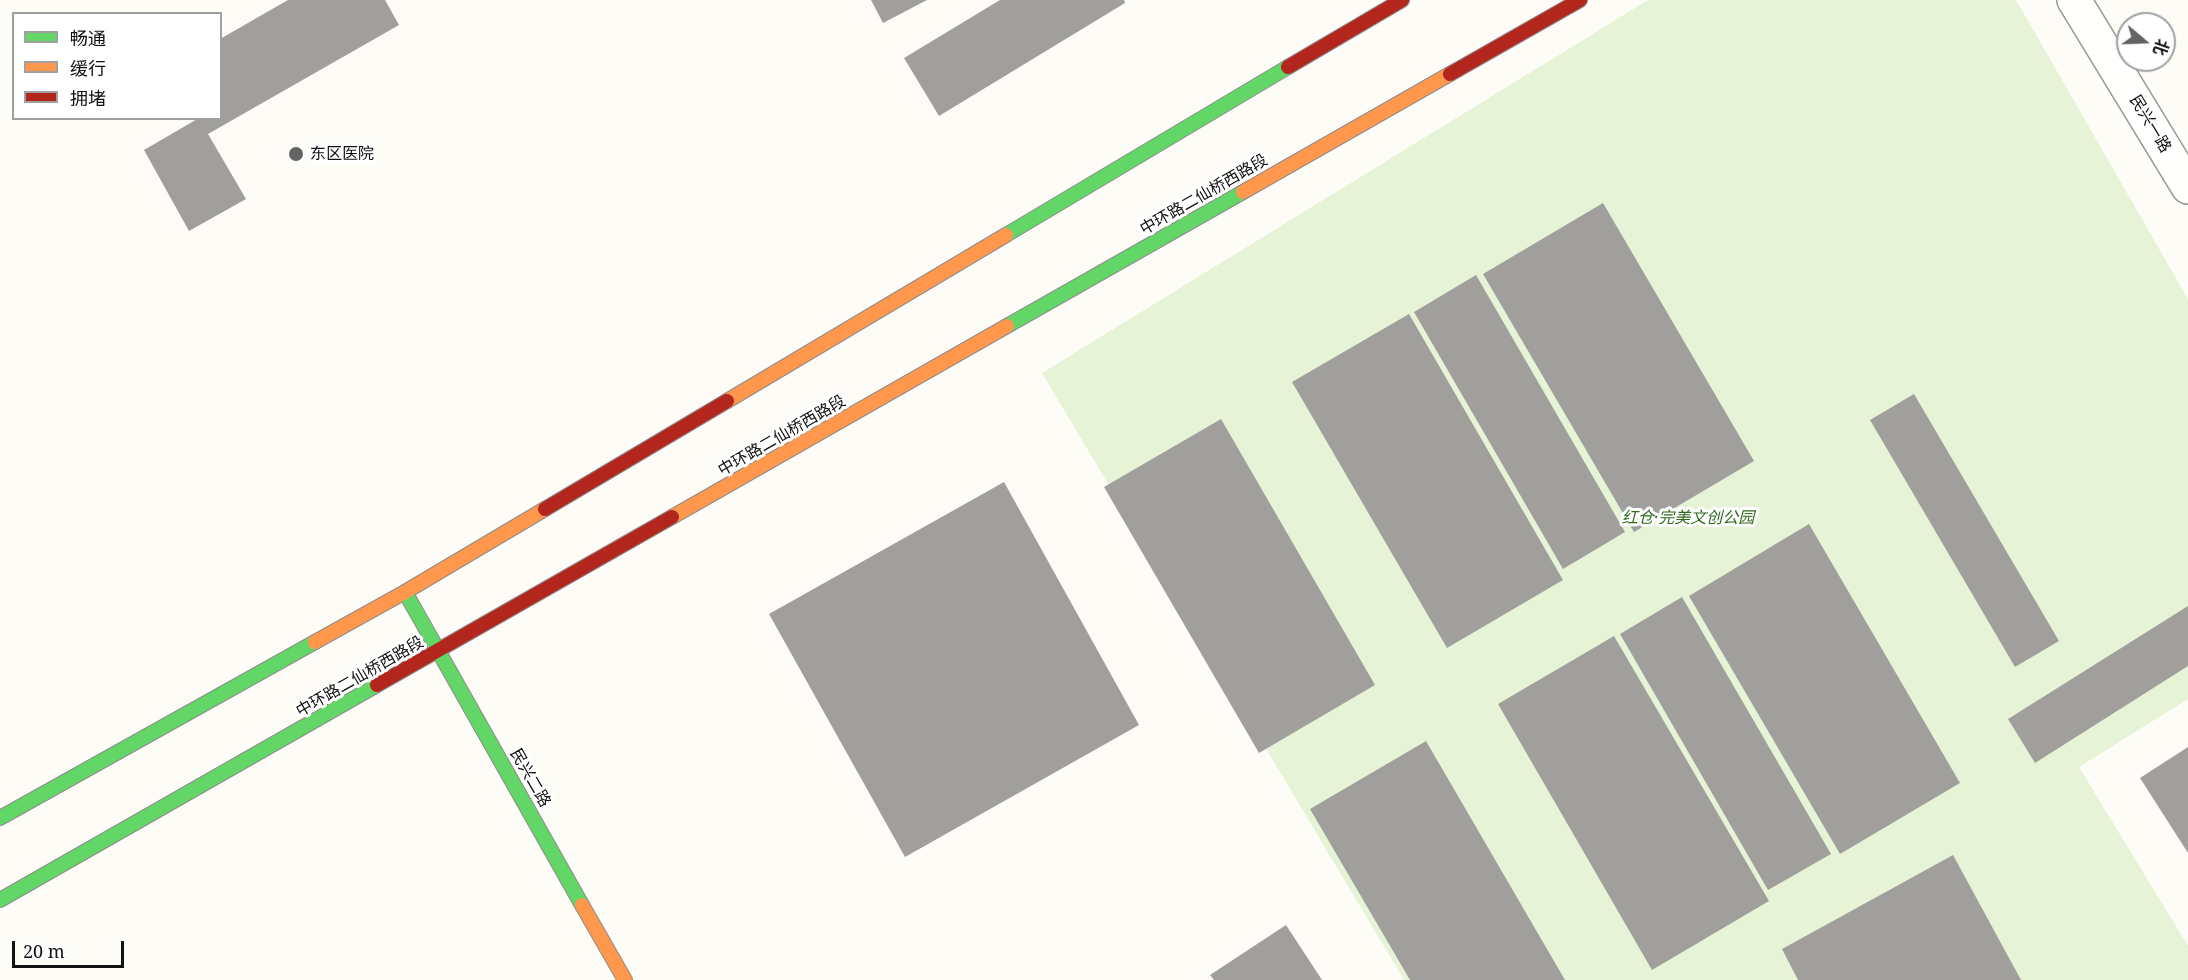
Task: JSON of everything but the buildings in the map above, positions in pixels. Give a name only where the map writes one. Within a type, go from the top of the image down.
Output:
[{"type":"main road","points":[[0,818],[405,592],[1402,0]]},
{"type":"main road","name":"中环路二仙桥西路段","points":[[0,900],[1580,0]]},
{"type":"main road","name":"民兴二路","points":[[405,592],[626,980]]},
{"type":"street","name":"民兴一路","points":[[2074,0],[2188,187]]},
{"type":"green space","name":"红仓·完美文创公园","points":[[1648,0],[2016,0],[2188,299],[2188,699],[2079,767],[2188,946],[2188,980],[1404,980],[1042,373]]},
{"type":"traffic: fast","points":[[1006,235],[1288,67]]},
{"type":"traffic: fast","points":[[1007,326],[1243,192]]},
{"type":"traffic: fast","points":[[405,592],[582,905]]},
{"type":"traffic: fast","points":[[0,818],[315,642]]},
{"type":"traffic: fast","points":[[0,900],[377,685]]},
{"type":"traffic: slow","points":[[1243,192],[1450,74]]},
{"type":"traffic: slow","points":[[727,401],[1006,235]]},
{"type":"traffic: slow","points":[[672,517],[1007,326]]},
{"type":"traffic: slow","points":[[315,642],[545,509]]},
{"type":"traffic: slow","points":[[582,905],[625,980]]},
{"type":"traffic: jam","points":[[1288,67],[1402,0]]},
{"type":"traffic: jam","points":[[1450,74],[1580,0]]},
{"type":"traffic: jam","points":[[545,509],[727,401]]},
{"type":"traffic: jam","points":[[377,685],[672,517]]},
{"type":"place","name":"东区医院","points":[[296,154]]}]
